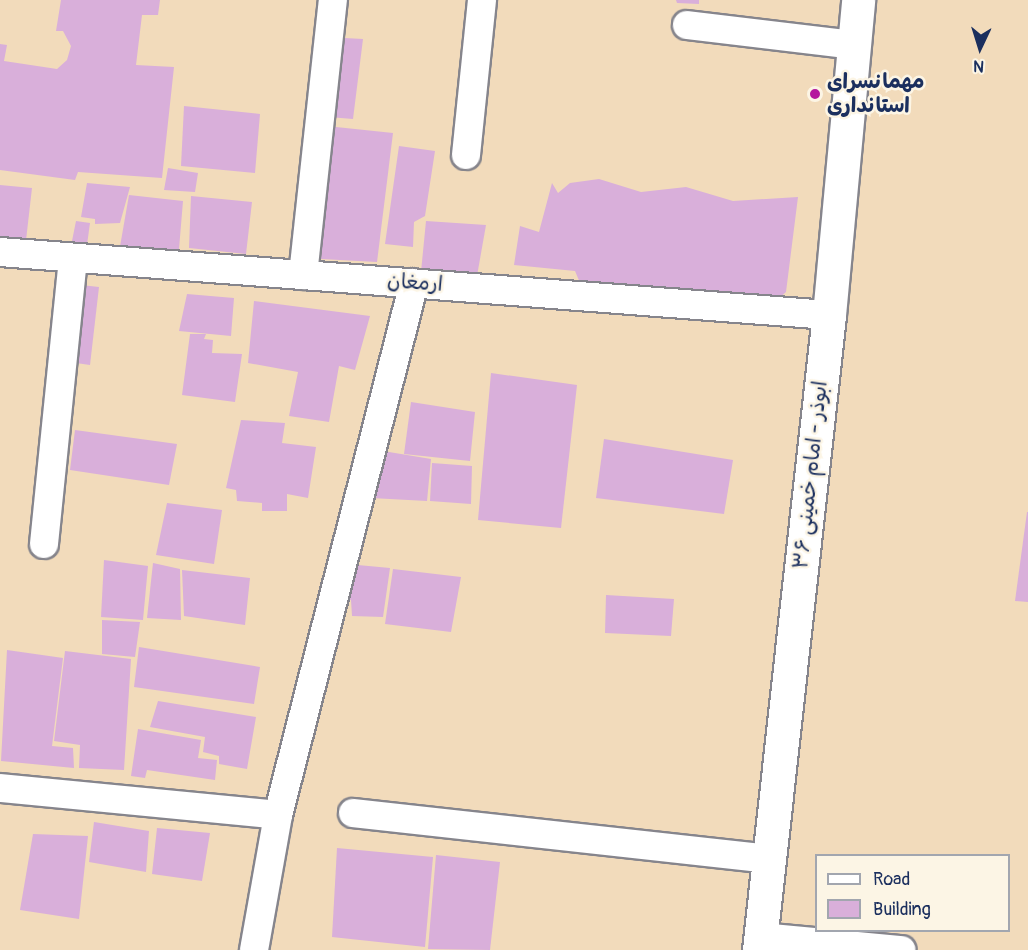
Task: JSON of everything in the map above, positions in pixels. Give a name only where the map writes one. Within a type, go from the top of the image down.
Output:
[{"type":"street","points":[[303,275],[333,0]]},
{"type":"street","points":[[466,155],[482,0]]},
{"type":"street","name":"ابوذر - امام خمینی ۳۶","points":[[760,943],[829,315],[858,0]]},
{"type":"street","points":[[687,25],[854,45]]},
{"type":"street","name":"ارمغان","points":[[0,252],[829,315]]},
{"type":"street","points":[[44,544],[74,258]]},
{"type":"street","points":[[254,950],[278,815],[414,283]]},
{"type":"street","points":[[0,788],[278,815]]},
{"type":"street","points":[[353,813],[768,859]]},
{"type":"street","points":[[760,943],[901,950]]},
{"type":"building","points":[[61,0],[160,0],[158,15],[142,15],[136,65],[174,67],[162,178],[78,172],[75,180],[0,170],[0,44],[7,45],[4,61],[57,69],[67,60],[71,46],[63,31],[56,31]]},
{"type":"building","points":[[676,0],[699,0],[699,4],[677,3]]},
{"type":"building","points":[[326,37],[363,39],[353,119],[316,116]]},
{"type":"building","points":[[184,106],[260,114],[255,173],[181,166]]},
{"type":"building","points":[[317,125],[393,133],[377,262],[303,258]]},
{"type":"building","points":[[399,146],[435,151],[425,216],[414,222],[413,247],[385,244]]},
{"type":"building","points":[[168,168],[198,173],[195,192],[164,190]]},
{"type":"building","points":[[599,179],[641,192],[686,187],[733,201],[798,197],[786,292],[778,299],[583,290],[575,271],[514,265],[520,226],[539,232],[552,183],[558,193],[570,183]]},
{"type":"building","points":[[87,183],[130,187],[120,223],[95,224],[95,219],[81,217]]},
{"type":"building","points":[[0,185],[32,188],[25,249],[0,240]]},
{"type":"building","points":[[129,195],[183,201],[178,261],[118,258]]},
{"type":"building","points":[[191,196],[252,202],[246,254],[189,248]]},
{"type":"building","points":[[76,221],[90,223],[86,252],[70,251]]},
{"type":"building","points":[[426,221],[486,225],[477,276],[421,272]]},
{"type":"building","points":[[63,283],[99,287],[90,365],[55,360]]},
{"type":"building","points":[[187,294],[234,298],[231,336],[179,331]]},
{"type":"building","points":[[254,301],[370,316],[355,370],[339,366],[329,422],[289,416],[298,372],[248,363]]},
{"type":"building","points":[[190,334],[206,334],[204,339],[213,340],[212,353],[242,354],[235,402],[182,395]]},
{"type":"building","points":[[491,373],[577,385],[561,528],[478,520]]},
{"type":"building","points":[[411,402],[475,412],[470,461],[404,454]]},
{"type":"building","points":[[241,420],[285,423],[282,443],[316,447],[308,498],[287,494],[287,511],[262,511],[262,503],[237,501],[236,490],[226,488]]},
{"type":"building","points":[[75,430],[177,444],[169,485],[70,470]]},
{"type":"building","points":[[604,439],[733,460],[724,514],[596,498]]},
{"type":"building","points":[[377,450],[431,459],[427,501],[371,498]]},
{"type":"building","points":[[432,463],[472,466],[471,504],[430,501]]},
{"type":"building","points":[[167,503],[222,510],[214,564],[156,555]]},
{"type":"building","points":[[1028,512],[1028,602],[1015,601]]},
{"type":"building","points":[[104,560],[148,566],[143,620],[101,617]]},
{"type":"building","points":[[153,563],[180,569],[181,620],[147,618]]},
{"type":"building","points":[[347,564],[390,568],[383,617],[352,616],[351,600],[339,596]]},
{"type":"building","points":[[393,569],[461,577],[451,632],[385,624]]},
{"type":"building","points":[[182,570],[250,578],[245,625],[184,616]]},
{"type":"building","points":[[606,595],[674,599],[671,636],[605,633]]},
{"type":"building","points":[[102,620],[140,622],[135,657],[102,654]]},
{"type":"building","points":[[139,647],[260,667],[254,704],[134,687]]},
{"type":"building","points":[[7,650],[63,658],[52,746],[73,748],[74,768],[1,761]]},
{"type":"building","points":[[65,651],[131,659],[124,770],[79,768],[80,745],[54,741]]},
{"type":"building","points":[[158,701],[256,717],[247,769],[219,764],[219,756],[203,752],[205,737],[150,727]]},
{"type":"building","points":[[138,729],[201,740],[198,758],[217,760],[215,780],[147,770],[145,778],[131,776]]},
{"type":"building","points":[[94,822],[149,831],[146,872],[89,862]]},
{"type":"building","points":[[157,828],[210,833],[202,881],[152,874]]},
{"type":"building","points":[[33,834],[88,836],[79,919],[20,910]]},
{"type":"building","points":[[337,848],[433,857],[425,947],[332,937]]},
{"type":"building","points":[[436,855],[500,862],[490,950],[428,949]]},
{"type":"place","name":"مهمانسرای استانداری","points":[[815,94]]}]
